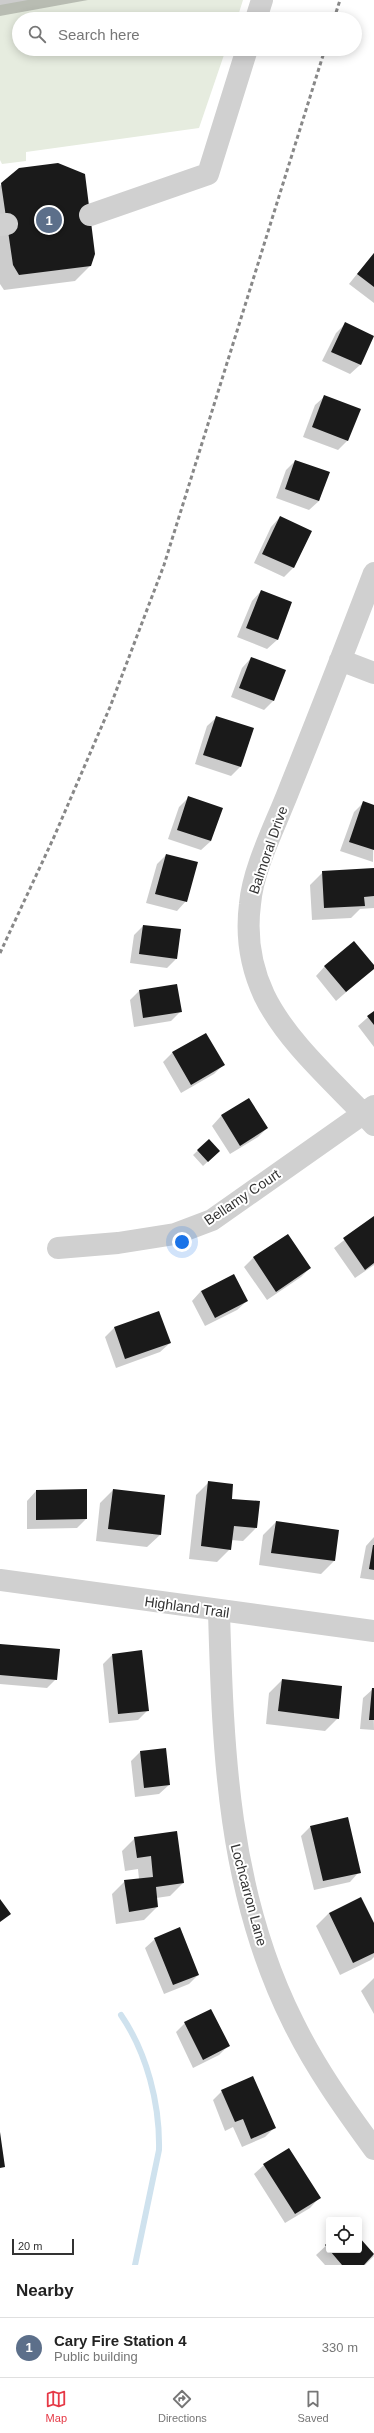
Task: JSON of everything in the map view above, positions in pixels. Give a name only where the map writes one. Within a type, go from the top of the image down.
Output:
[{"type":"street","points":[[258,12],[262,0]]},
{"type":"street","points":[[90,215],[208,174],[245,56]]},
{"type":"street","name":"Balmoral Drive","points":[[370,1114],[314,1061],[271,1009],[256,972],[250,947],[249,925],[250,903],[257,875],[374,574]]},
{"type":"street","points":[[340,660],[374,673]]},
{"type":"street","name":"Bellamy Court","points":[[58,1248],[168,1235],[212,1220],[370,1114]]},
{"type":"street","name":"Highland Trail","points":[[0,1580],[219,1612],[374,1631]]},
{"type":"street","name":"Lochcarron Lane","points":[[219,1612],[222,1716],[230,1812],[237,1854],[255,1923],[278,1989],[293,2022],[322,2074],[374,2149]]},
{"type":"shaded area","points":[[28,0],[243,0],[239,12],[12,12],[12,56],[224,56],[199,128],[26,152],[26,161],[2,164],[0,160],[0,5]]},
{"type":"building","points":[[58,163],[85,174],[95,254],[91,266],[19,275],[13,265],[1,183],[19,168]]},
{"type":"building","points":[[374,253],[374,287],[357,274]]},
{"type":"building","points":[[345,322],[374,336],[361,365],[331,352]]},
{"type":"building","points":[[324,395],[361,409],[348,441],[312,427]]},
{"type":"building","points":[[295,460],[330,472],[319,501],[285,489]]},
{"type":"building","points":[[280,516],[312,531],[294,568],[262,554]]},
{"type":"building","points":[[261,590],[292,602],[278,640],[246,628]]},
{"type":"building","points":[[251,657],[286,670],[274,701],[239,688]]},
{"type":"building","points":[[216,716],[254,728],[241,767],[203,755]]},
{"type":"building","points":[[188,796],[223,808],[211,841],[177,830]]},
{"type":"building","points":[[363,801],[374,805],[374,850],[349,842]]},
{"type":"building","points":[[166,854],[198,862],[187,902],[155,894]]},
{"type":"building","points":[[374,868],[374,896],[364,897],[365,906],[324,908],[322,871]]},
{"type":"building","points":[[143,925],[181,929],[177,959],[139,954]]},
{"type":"building","points":[[354,941],[374,965],[374,969],[346,992],[324,966]]},
{"type":"building","points":[[177,984],[182,1012],[143,1018],[139,990]]},
{"type":"building","points":[[374,1011],[374,1025],[367,1016]]},
{"type":"building","points":[[206,1033],[225,1065],[191,1085],[172,1052]]},
{"type":"building","points":[[249,1098],[268,1128],[240,1146],[221,1115]]},
{"type":"building","points":[[209,1139],[220,1151],[208,1162],[197,1150]]},
{"type":"building","points":[[374,1216],[374,1263],[365,1270],[343,1238]]},
{"type":"building","points":[[288,1234],[311,1268],[276,1292],[253,1257]]},
{"type":"building","points":[[234,1274],[248,1301],[215,1318],[201,1291]]},
{"type":"building","points":[[159,1311],[171,1343],[125,1359],[114,1327]]},
{"type":"building","points":[[208,1481],[233,1484],[232,1499],[260,1501],[257,1528],[234,1526],[231,1550],[201,1546]]},
{"type":"building","points":[[87,1489],[87,1519],[36,1520],[36,1490]]},
{"type":"building","points":[[113,1489],[165,1495],[161,1535],[108,1529]]},
{"type":"building","points":[[276,1521],[339,1530],[335,1561],[271,1553]]},
{"type":"building","points":[[374,1545],[374,1570],[369,1569]]},
{"type":"building","points":[[0,1644],[60,1649],[57,1680],[0,1675]]},
{"type":"building","points":[[142,1650],[149,1711],[118,1714],[112,1654]]},
{"type":"building","points":[[282,1679],[342,1686],[339,1719],[278,1711]]},
{"type":"building","points":[[372,1688],[374,1688],[374,1720],[369,1720]]},
{"type":"building","points":[[166,1748],[170,1785],[144,1788],[140,1751]]},
{"type":"building","points":[[348,1817],[361,1873],[323,1881],[310,1826]]},
{"type":"building","points":[[177,1831],[184,1883],[156,1887],[158,1907],[129,1912],[124,1880],[153,1877],[151,1856],[137,1858],[134,1837]]},
{"type":"building","points":[[361,1897],[374,1923],[374,1953],[353,1963],[329,1913]]},
{"type":"building","points":[[0,1899],[11,1914],[0,1922]]},
{"type":"building","points":[[180,1927],[199,1975],[173,1985],[154,1938]]},
{"type":"building","points":[[211,2009],[230,2046],[203,2060],[184,2022]]},
{"type":"building","points":[[253,2076],[276,2128],[251,2139],[243,2119],[235,2122],[221,2090]]},
{"type":"building","points":[[0,2132],[5,2167],[0,2168]]},
{"type":"building","points":[[289,2148],[321,2198],[295,2214],[263,2164]]},
{"type":"building","points":[[362,2240],[374,2254],[364,2265],[342,2265],[332,2253],[362,2253]]},
{"type":"waterway","points":[[121,2015],[145,2062],[154,2097],[159,2133],[159,2150],[135,2265]]},
{"type":"railway","points":[[336,12],[340,0]]},
{"type":"railway","points":[[0,953],[54,837],[110,707],[164,565],[323,56]]},
{"type":"place","name":"Cary Fire Station 4","points":[[49,220]]}]
